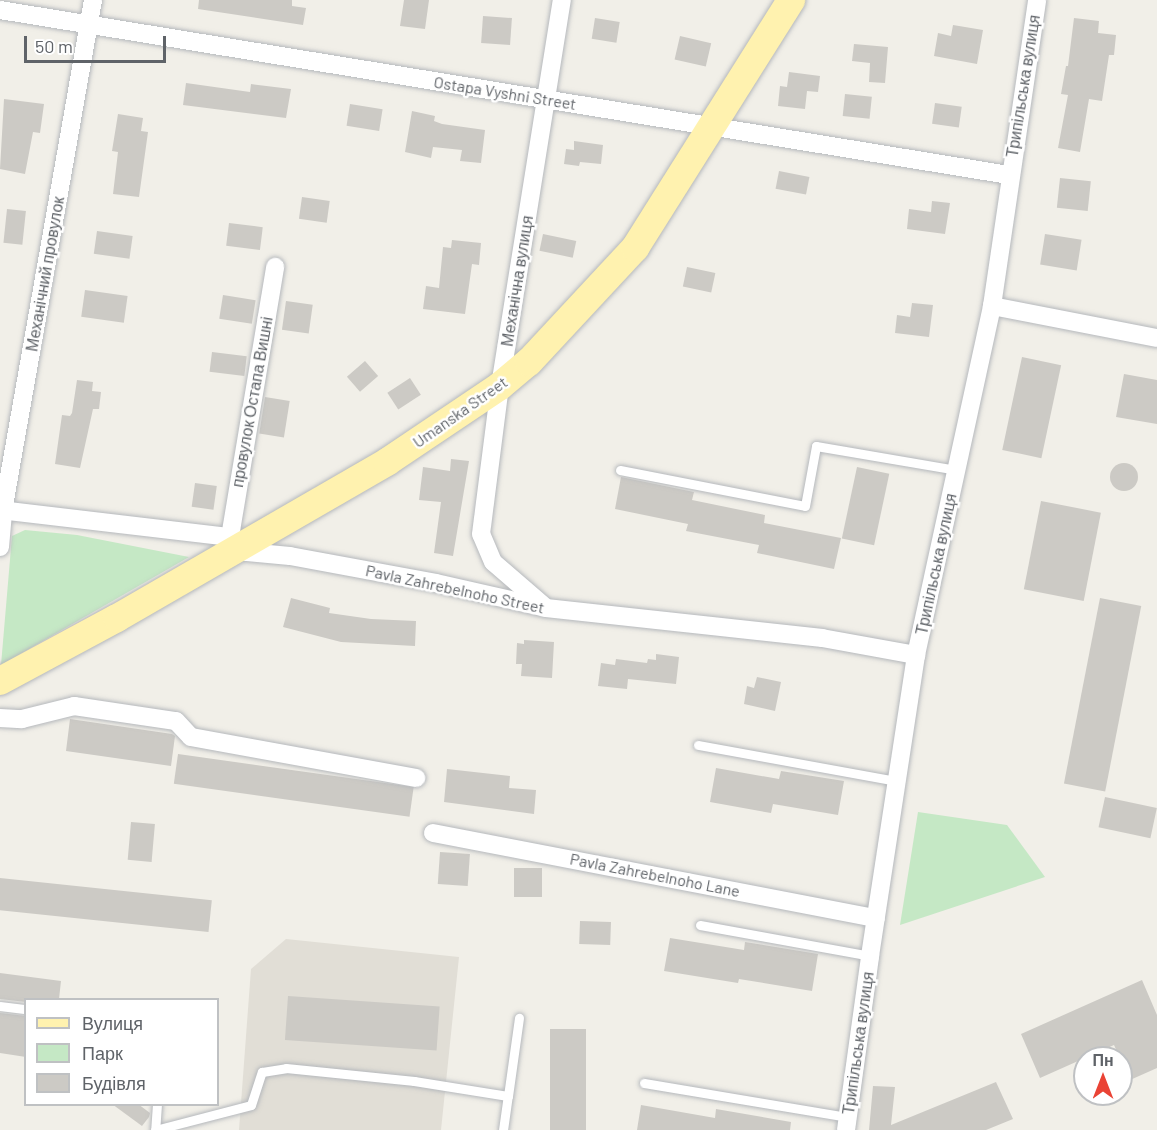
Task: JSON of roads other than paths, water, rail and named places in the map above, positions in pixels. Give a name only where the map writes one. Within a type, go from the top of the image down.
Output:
[{"type":"main road","name":"Umanska Street","points":[[0,681],[117,618],[235,541],[387,462],[500,386],[529,362],[635,248],[791,0]]},
{"type":"street","name":"Механічний провулок","points":[[0,547],[2,510],[93,0]]},
{"type":"street","name":"Механічна вулиця","points":[[546,608],[493,562],[481,534],[500,386],[562,0]]},
{"type":"street","name":"Трипільська вулиця","points":[[847,1123],[916,655],[992,306],[1009,175],[1037,0]]},
{"type":"street","name":"Ostapa Vyshni Street","points":[[0,10],[1009,175]]},
{"type":"street","name":"провулок Остапа Вишні","points":[[235,541],[275,267]]},
{"type":"street","points":[[992,306],[1157,338]]},
{"type":"street","name":"Pavla Zahrebelnoho Street","points":[[2,510],[235,541],[247,552],[290,556],[436,583],[546,608],[822,638],[916,655]]},
{"type":"street","points":[[0,718],[22,719],[74,706],[176,721],[191,737],[416,778]]},
{"type":"street","name":"Pavla Zahrebelnoho Lane","points":[[434,833],[876,918]]},
{"type":"lane","points":[[620,470],[805,506],[816,446],[956,470]]},
{"type":"lane","points":[[698,745],[897,781]]},
{"type":"lane","points":[[700,925],[870,956]]},
{"type":"lane","points":[[0,1006],[24,1009]]},
{"type":"lane","points":[[503,1130],[519,1018]]},
{"type":"lane","points":[[157,1106],[155,1130],[251,1105],[262,1072],[286,1068],[414,1081],[508,1096]]},
{"type":"lane","points":[[644,1083],[847,1123]]}]
